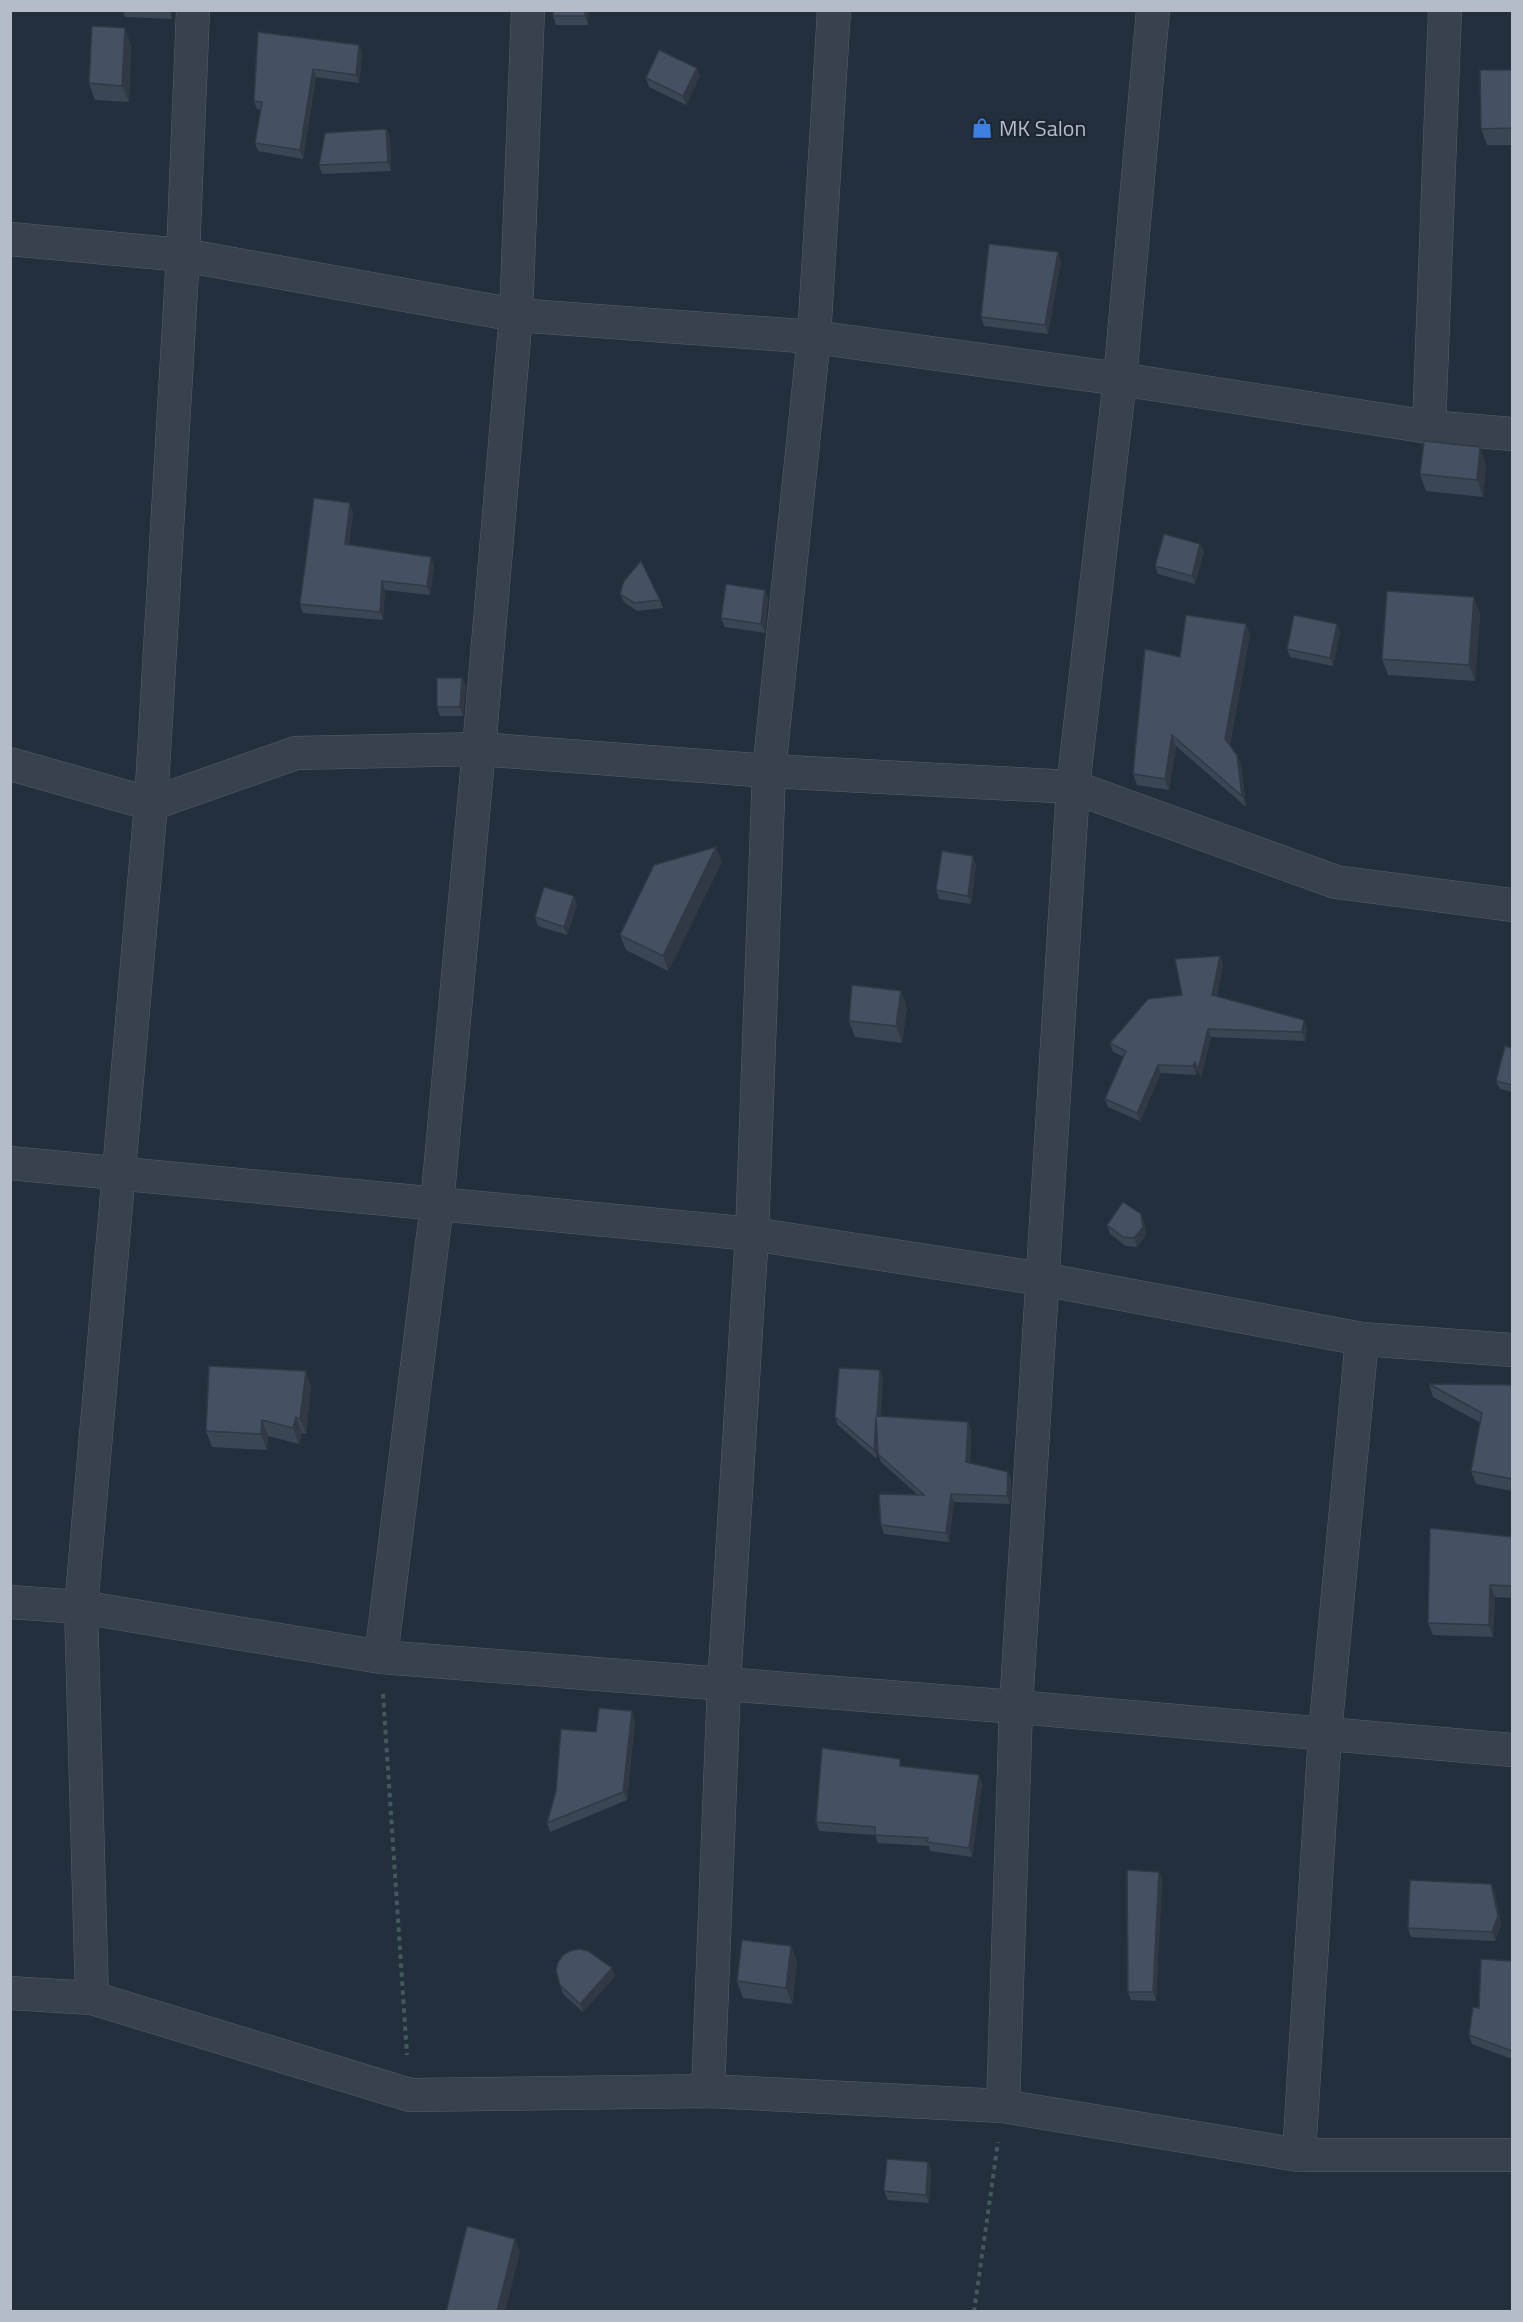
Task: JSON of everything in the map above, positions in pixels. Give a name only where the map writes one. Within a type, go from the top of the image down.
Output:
[{"type":"street","points":[[92,1998],[81,1607],[150,804],[183,255],[193,10]]},
{"type":"street","points":[[381,1657],[437,1204],[479,749],[516,315],[528,10]]},
{"type":"street","points":[[708,2091],[724,1684],[752,1234],[769,771],[814,337],[834,10]]},
{"type":"street","points":[[1003,2106],[1016,1707],[1073,787],[1120,379],[1153,10]]},
{"type":"street","points":[[1429,427],[1445,10]]},
{"type":"street","points":[[10,239],[183,255],[516,315],[814,337],[1120,379],[1429,427],[1512,434]]},
{"type":"street","points":[[10,764],[150,804],[296,753],[479,749],[769,771],[1073,787],[1336,882],[1512,904]]},
{"type":"street","points":[[10,1163],[752,1234],[1042,1279],[1362,1340],[1512,1350]]},
{"type":"street","points":[[1299,2155],[1325,1733],[1362,1340]]},
{"type":"street","points":[[10,1602],[81,1607],[381,1657],[1016,1707],[1512,1750]]},
{"type":"street","points":[[10,1993],[92,1998],[410,2095],[708,2091],[1003,2106],[1299,2155],[1512,2155]]},
{"type":"path","points":[[381,1657],[410,2095]]},
{"type":"path","points":[[974,2312],[1003,2106]]},
{"type":"building","points":[[553,10],[585,10],[585,16],[553,16]]},
{"type":"building","points":[[92,26],[125,28],[122,86],[89,83]]},
{"type":"building","points":[[258,32],[359,45],[356,75],[313,69],[300,150],[255,143],[262,102],[254,101]]},
{"type":"building","points":[[659,50],[697,68],[683,96],[646,78]]},
{"type":"building","points":[[1480,70],[1512,70],[1512,128],[1481,129]]},
{"type":"building","points":[[386,129],[388,162],[319,165],[325,133]]},
{"type":"building","points":[[989,244],[1058,252],[1045,325],[981,317]]},
{"type":"building","points":[[1424,441],[1480,447],[1477,480],[1420,474]]},
{"type":"building","points":[[314,498],[350,503],[345,544],[431,557],[427,586],[382,581],[380,612],[300,604]]},
{"type":"building","points":[[1164,534],[1200,544],[1192,576],[1155,566]]},
{"type":"building","points":[[641,561],[660,600],[634,603],[620,594],[624,581]]},
{"type":"building","points":[[726,584],[765,590],[761,624],[721,618]]},
{"type":"building","points":[[1387,591],[1474,597],[1469,665],[1382,659]]},
{"type":"building","points":[[1186,615],[1246,624],[1225,739],[1237,755],[1242,796],[1172,735],[1165,779],[1133,774],[1145,649],[1180,657]]},
{"type":"building","points":[[1294,615],[1337,624],[1330,658],[1287,649]]},
{"type":"building","points":[[437,678],[462,678],[460,707],[437,707]]},
{"type":"building","points":[[716,847],[663,956],[620,935],[654,865]]},
{"type":"building","points":[[942,851],[973,856],[968,896],[936,890]]},
{"type":"building","points":[[544,887],[574,896],[564,927],[535,917]]},
{"type":"building","points":[[1220,956],[1212,995],[1304,1020],[1302,1032],[1208,1029],[1198,1070],[1195,1062],[1193,1066],[1158,1065],[1137,1113],[1105,1099],[1126,1051],[1110,1043],[1148,999],[1182,995],[1175,959]]},
{"type":"building","points":[[852,985],[901,991],[896,1026],[849,1021]]},
{"type":"building","points":[[1505,1046],[1512,1048],[1512,1085],[1496,1081]]},
{"type":"building","points":[[1123,1202],[1141,1214],[1143,1227],[1134,1238],[1123,1237],[1107,1225]]},
{"type":"building","points":[[209,1366],[306,1371],[300,1419],[296,1417],[293,1428],[262,1420],[261,1434],[206,1431]]},
{"type":"building","points":[[839,1368],[880,1370],[877,1416],[968,1422],[966,1462],[1008,1472],[1007,1496],[951,1494],[946,1533],[881,1525],[879,1494],[924,1495],[878,1454],[876,1417],[874,1450],[835,1417]]},
{"type":"building","points":[[1429,1384],[1512,1385],[1512,1479],[1471,1471],[1482,1413]]},
{"type":"building","points":[[1430,1528],[1512,1537],[1512,1586],[1490,1585],[1489,1625],[1428,1623]]},
{"type":"building","points":[[599,1708],[632,1711],[623,1792],[547,1823],[556,1791],[561,1729],[596,1732]]},
{"type":"building","points":[[822,1748],[900,1759],[900,1766],[979,1775],[969,1848],[927,1842],[928,1838],[875,1835],[875,1827],[816,1822]]},
{"type":"building","points":[[1127,1870],[1159,1872],[1153,1992],[1128,1992]]},
{"type":"building","points":[[1410,1880],[1491,1884],[1498,1916],[1492,1932],[1408,1928]]},
{"type":"building","points":[[742,1940],[791,1946],[786,1988],[737,1981]]},
{"type":"building","points":[[579,1949],[588,1951],[612,1968],[580,2004],[560,1985],[556,1970],[563,1955]]},
{"type":"building","points":[[1481,1959],[1512,1961],[1512,2051],[1469,2035],[1473,2007],[1479,2008]]},
{"type":"building","points":[[887,2159],[928,2162],[926,2195],[884,2191]]},
{"type":"building","points":[[467,2226],[515,2239],[497,2312],[446,2312]]},
{"type":"place","name":"MK Salon","points":[[982,128]]}]
